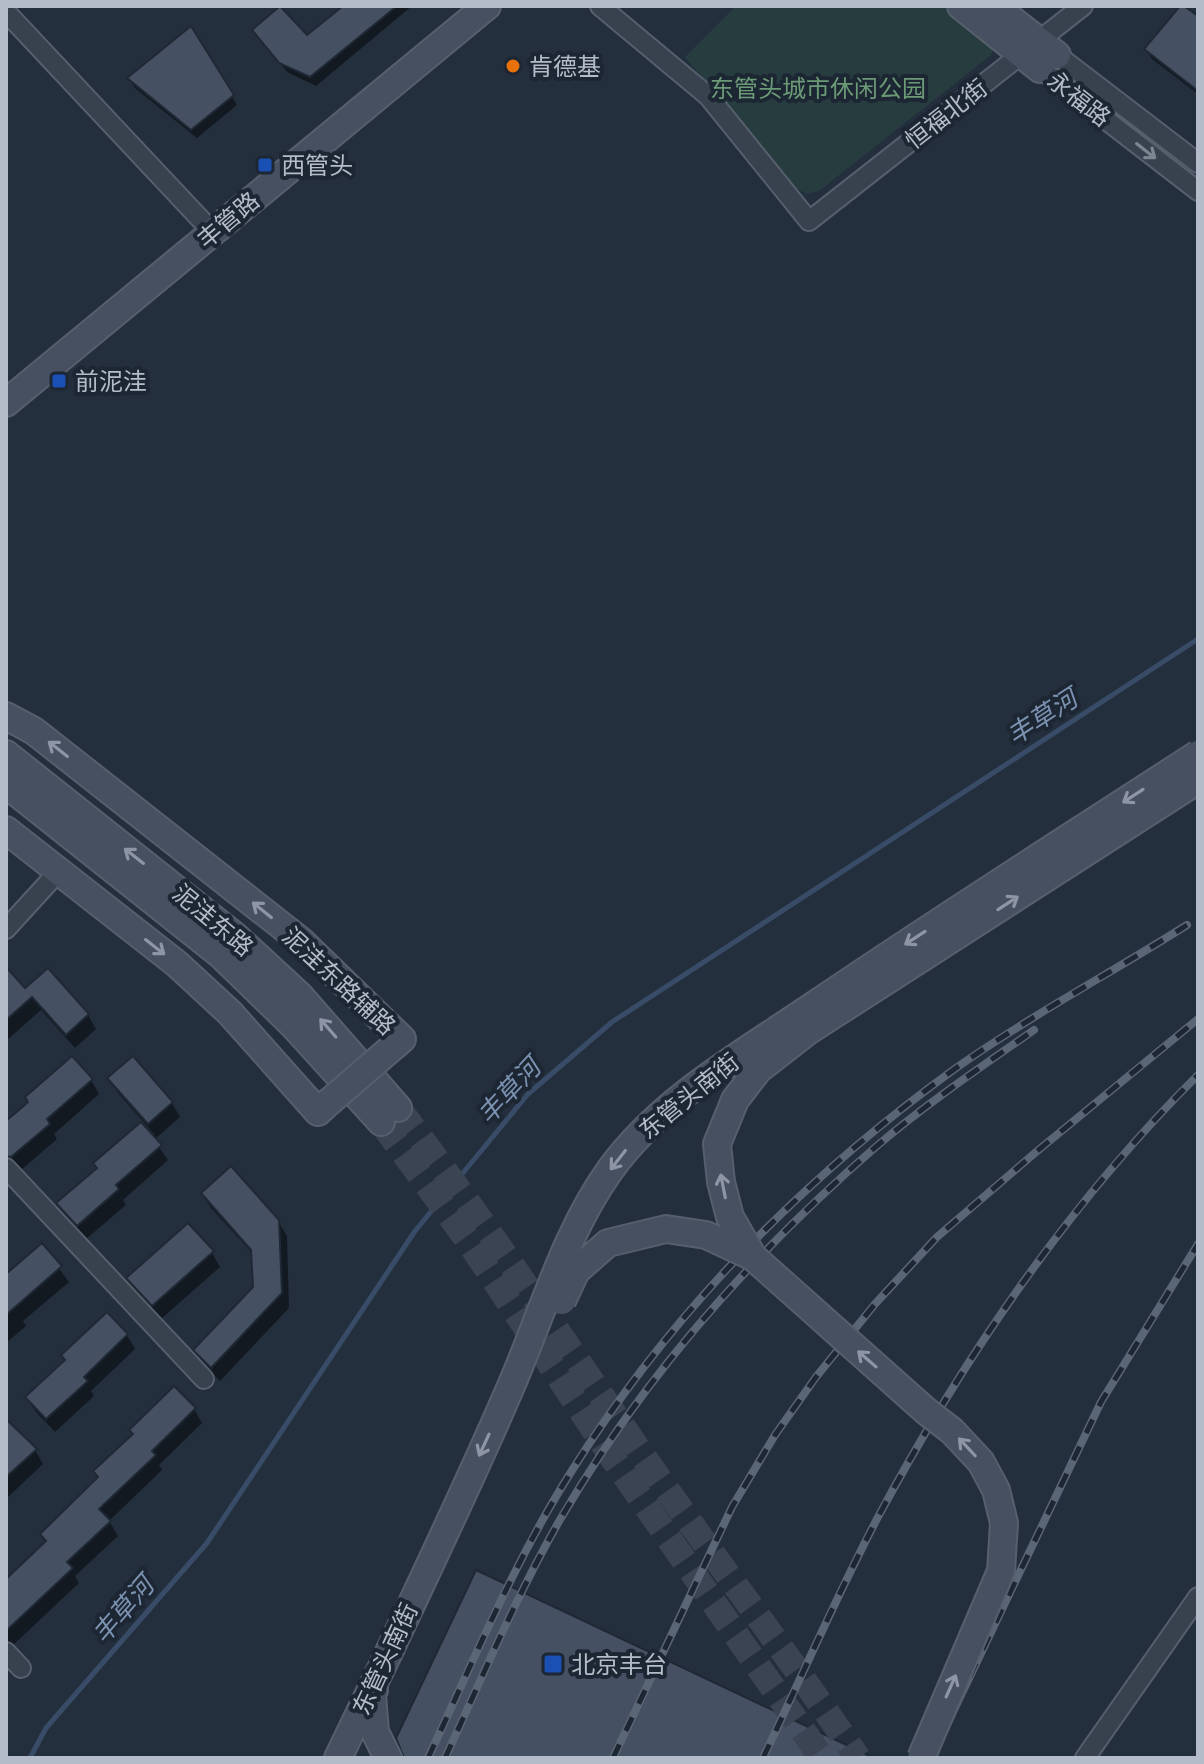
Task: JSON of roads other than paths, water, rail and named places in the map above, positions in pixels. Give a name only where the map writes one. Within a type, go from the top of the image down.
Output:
[{"type":"main road","name":"丰管路","points":[[6,387],[466,6]]},
{"type":"main road","name":"丰管路","points":[[6,403],[487,6]]},
{"type":"main road","name":"永福路","points":[[961,6],[1039,55]]},
{"type":"main road","name":"永福路","points":[[994,6],[1039,55]]},
{"type":"main road","name":"泥洼东路辅路","points":[[6,716],[34,731],[301,941],[402,1039],[318,1112],[230,1013],[177,964],[6,830]]},
{"type":"main road","name":"泥洼东路","points":[[6,754],[235,936],[299,995],[390,1115],[221,955],[6,784]]},
{"type":"main road","name":"东管头南街","points":[[338,1758],[509,1391],[585,1212],[632,1142],[692,1087],[1198,754]]},
{"type":"main road","name":"东管头南街","points":[[753,1257],[730,1217],[721,1182],[717,1144],[735,1100],[758,1070],[808,1031],[1198,780]]},
{"type":"main road","points":[[509,1391],[549,1327],[576,1271],[608,1243],[666,1229],[706,1235],[753,1257],[952,1431],[981,1462],[996,1490],[1004,1523],[1001,1571],[921,1758]]},
{"type":"main road","points":[[388,1758],[375,1732],[372,1695],[390,1650]]},
{"type":"street","name":"恒福北街","points":[[600,6],[708,96],[809,221],[1039,55],[1083,6]]},
{"type":"street","points":[[6,12],[205,224]]},
{"type":"street","name":"永福路","points":[[1039,55],[1198,163]]},
{"type":"street","name":"永福路","points":[[1039,55],[1198,191]]},
{"type":"street","points":[[6,929],[59,871]]},
{"type":"street","points":[[6,1168],[204,1379]]},
{"type":"street","points":[[1085,1758],[1198,1597]]},
{"type":"street","points":[[6,1652],[21,1668]]},
{"type":"waterway","name":"丰草河","points":[[30,1758],[46,1728],[207,1543],[415,1231],[528,1094],[612,1022],[1198,639]]},
{"type":"tunnel","points":[[398,1108],[858,1758]]},
{"type":"tunnel","points":[[381,1122],[469,1242],[614,1460],[822,1758]]},
{"type":"railway","points":[[428,1758],[495,1613],[531,1541],[571,1472],[652,1357],[744,1251],[846,1155],[956,1068],[1187,925]]},
{"type":"railway","points":[[613,1758],[732,1507],[775,1435],[816,1377],[875,1304],[937,1237],[1198,1019]]},
{"type":"railway","points":[[445,1758],[515,1606],[561,1518],[593,1466],[665,1366],[745,1273],[832,1186],[915,1115],[1034,1030]]},
{"type":"railway","points":[[763,1758],[863,1546],[946,1398],[1022,1284],[1063,1229],[1151,1124],[1198,1075]]},
{"type":"railway","points":[[931,1758],[1101,1402],[1198,1244]]},
{"type":"place","name":"肯德基","points":[[513,66]]},
{"type":"place","name":"西管头","points":[[265,165]]},
{"type":"place","name":"前泥洼","points":[[59,381]]},
{"type":"place","name":"北京丰台","points":[[553,1664]]},
{"type":"park label","name":"东管头城市休闲公园","points":[[818,88]]}]
